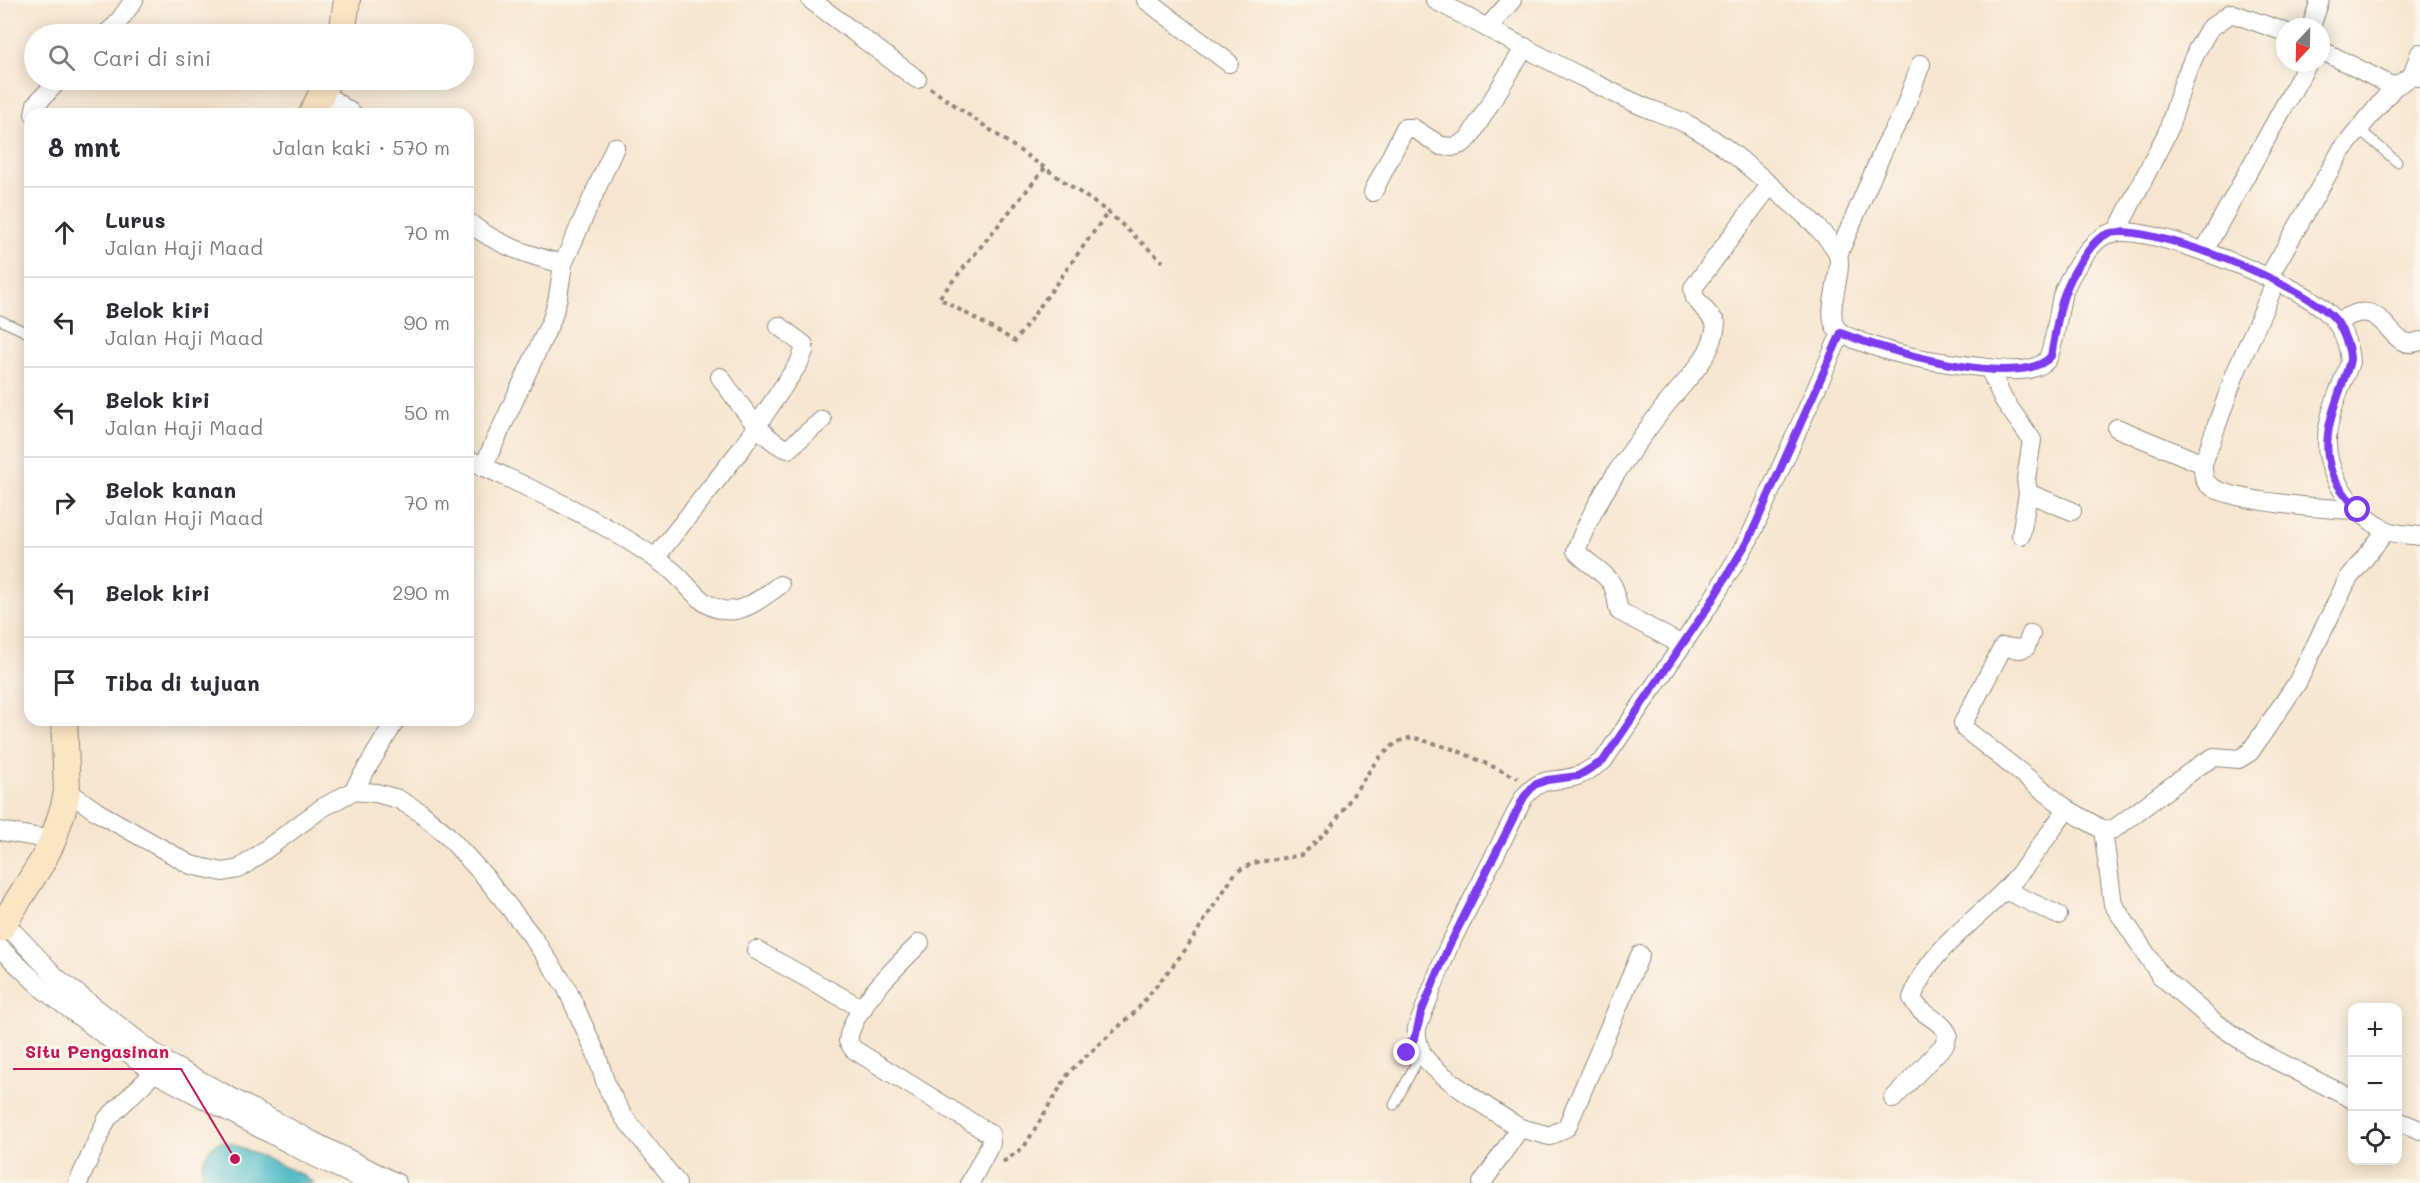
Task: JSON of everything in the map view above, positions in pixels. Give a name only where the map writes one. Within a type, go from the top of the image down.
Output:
[{"type":"main road","points":[[343,24],[347,0]]},
{"type":"main road","points":[[2,926],[53,840],[66,791],[64,726]]},
{"type":"street","points":[[117,24],[134,0]]},
{"type":"street","points":[[811,0],[917,79]]},
{"type":"street","points":[[1146,0],[1228,63]]},
{"type":"street","points":[[1435,0],[1586,79],[1715,140],[1814,224],[1838,255]]},
{"type":"street","points":[[2314,18],[2320,0]]},
{"type":"street","points":[[1487,28],[1508,1]]},
{"type":"street","points":[[2118,231],[2168,131],[2184,80],[2209,29],[2231,13],[2276,29]]},
{"type":"street","points":[[1373,192],[1405,128],[1413,128],[1440,146],[1452,147],[1469,138],[1525,47]]},
{"type":"street","points":[[2358,510],[2319,508],[2226,494],[2208,485],[2203,464],[2272,279],[2341,151],[2394,87],[2416,76],[2420,53]]},
{"type":"street","points":[[2330,55],[2394,87]]},
{"type":"street","points":[[1921,64],[1902,115],[1886,144],[1838,255],[1833,311],[1834,325],[1841,333],[1871,345],[1919,359],[1989,368],[2022,370],[2035,368],[2049,358],[2063,292],[2077,267],[2095,243],[2105,235],[2118,231],[2153,237],[2204,251],[2305,295],[2338,322],[2344,335],[2350,362],[2329,423],[2327,450],[2333,474],[2358,510],[2386,531],[2420,536]]},
{"type":"street","points":[[2204,251],[2303,72]]},
{"type":"street","points":[[35,108],[36,104],[49,90]]},
{"type":"street","points":[[320,95],[343,108]]},
{"type":"street","points":[[615,147],[563,264],[552,319],[475,463],[589,518],[655,558],[674,572],[701,600],[722,610],[735,611],[750,605],[780,585]]},
{"type":"street","points":[[1682,645],[1619,610],[1612,586],[1597,568],[1582,559],[1576,551],[1600,499],[1661,411],[1708,352],[1715,338],[1716,322],[1695,298],[1693,288],[1770,185]]},
{"type":"street","points":[[474,226],[499,243],[563,264]]},
{"type":"street","points":[[2338,322],[2353,312],[2365,311],[2377,317],[2404,343],[2412,345],[2420,341]]},
{"type":"street","points":[[655,558],[758,426],[799,363],[804,345],[779,326]]},
{"type":"street","points":[[1640,955],[1567,1127],[1551,1137],[1520,1128],[1487,1107],[1424,1056],[1416,1034],[1421,1013],[1448,948],[1524,797],[1534,785],[1547,780],[1578,776],[1603,761],[1708,607],[1750,537],[1841,333]]},
{"type":"street","points":[[1989,368],[2003,399],[2032,440],[2026,479],[2028,493],[2021,535]]},
{"type":"street","points":[[720,377],[758,426],[777,445],[788,448],[822,420]]},
{"type":"street","points":[[2117,428],[2203,464]]},
{"type":"street","points":[[2028,493],[2072,511]]},
{"type":"street","points":[[2031,634],[2026,647],[2020,649],[2003,647],[1963,723],[1965,729],[2067,809],[2103,831],[2114,829],[2214,757],[2240,759],[2250,752],[2297,682],[2348,579],[2386,531]]},
{"type":"street","points":[[66,791],[99,813],[191,865],[223,872],[239,869],[322,808],[353,791],[392,726]]},
{"type":"street","points":[[353,791],[376,793],[398,799],[420,812],[446,834],[487,879],[531,935],[566,987],[596,1053],[607,1087],[623,1116],[676,1183]]},
{"type":"street","points":[[1893,1099],[1945,1044],[1948,1034],[1944,1028],[1916,1007],[1912,998],[1915,989],[1938,956],[2005,890],[2067,809]]},
{"type":"street","points":[[0,831],[53,840]]},
{"type":"street","points":[[2103,831],[2113,904],[2160,975],[2212,1020],[2252,1048],[2348,1097]]},
{"type":"street","points":[[2005,890],[2058,915]]},
{"type":"street","points":[[2,926],[57,978],[160,1068],[397,1183]]},
{"type":"street","points":[[920,943],[888,975],[863,1008],[849,1036],[849,1045],[990,1134],[991,1143],[969,1183]]},
{"type":"street","points":[[0,948],[44,990],[160,1068],[310,1155],[369,1183]]},
{"type":"street","points":[[756,950],[863,1008]]},
{"type":"street","points":[[78,1183],[107,1119],[160,1068]]},
{"type":"street","points":[[2402,1123],[2420,1130]]},
{"type":"street","points":[[1482,1183],[1520,1128]]},
{"type":"lane","points":[[2358,128],[2397,162]]},
{"type":"lane","points":[[0,320],[24,331]]},
{"type":"lane","points":[[1394,1105],[1415,1065],[1414,1060],[1406,1054],[1416,1034]]},
{"type":"path","points":[[917,79],[1108,212],[1163,262]]},
{"type":"path","points":[[1045,168],[939,298],[1014,341],[1108,212]]},
{"type":"path","points":[[1000,1164],[1024,1147],[1070,1071],[1136,1011],[1163,978],[1183,953],[1236,872],[1253,863],[1302,855],[1331,827],[1377,760],[1397,742],[1412,737],[1456,750],[1534,785]]},
{"type":"water","points":[[221,1141],[231,1143],[302,1175],[313,1183],[205,1183],[202,1171],[204,1159],[215,1144]]},
{"type":"place","name":"Situ Pengasinan","points":[[235,1159]]},
{"type":"route","points":[[1407,1053],[1448,948],[1524,797],[1534,785],[1547,780],[1578,776],[1603,761],[1708,607],[1750,537],[1841,333],[1871,345],[1919,359],[1989,368],[2022,370],[2035,368],[2051,356],[2063,292],[2077,267],[2095,243],[2105,235],[2118,231],[2132,233],[2204,251],[2305,295],[2338,322],[2344,335],[2350,362],[2329,423],[2327,450],[2338,484],[2358,510]]}]
